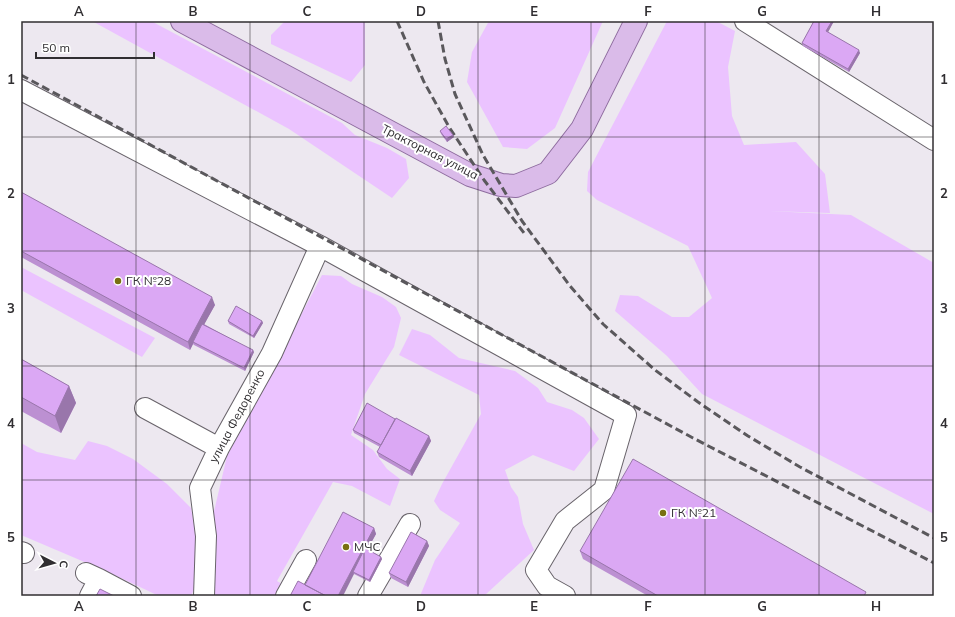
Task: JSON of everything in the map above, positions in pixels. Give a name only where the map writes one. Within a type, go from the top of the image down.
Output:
[{"type":"main road","name":"Тракторная улица","points":[[194,24],[470,175],[501,185],[516,186],[548,173],[582,129],[636,21]]},
{"type":"street","points":[[746,21],[934,140]]},
{"type":"street","points":[[21,90],[320,246],[626,415],[604,490],[565,521],[536,570],[547,586],[566,596]]},
{"type":"street","name":"улица Федоренко","points":[[204,596],[206,536],[200,488],[219,448],[272,353],[320,246]]},
{"type":"street","points":[[145,408],[219,448]]},
{"type":"street","points":[[368,596],[410,524]]},
{"type":"street","points":[[286,596],[306,560]]},
{"type":"street","points":[[90,596],[92,576],[131,596]]},
{"type":"shaded area","points":[[92,21],[151,21],[342,123],[355,135],[387,148],[406,159],[409,178],[392,198],[289,129]]},
{"type":"shaded area","points":[[285,21],[365,21],[365,65],[351,82],[271,44],[271,35]]},
{"type":"shaded area","points":[[489,21],[603,21],[555,128],[527,149],[503,147],[467,82],[472,52]]},
{"type":"shaded area","points":[[667,21],[716,21],[735,31],[728,67],[732,116],[744,145],[796,142],[825,174],[830,213],[769,211],[851,215],[934,263],[934,514],[702,394],[667,356],[615,311],[620,295],[638,296],[672,317],[689,317],[712,298],[688,246],[597,200],[587,191],[588,172]]},
{"type":"shaded area","points":[[21,267],[155,338],[142,357],[21,290]]},
{"type":"shaded area","points":[[322,275],[341,276],[352,284],[382,297],[396,307],[401,318],[394,347],[365,394],[351,435],[373,450],[387,469],[400,479],[390,506],[352,486],[333,482],[277,581],[297,593],[296,596],[212,596],[216,552],[212,520],[227,456]]},
{"type":"shaded area","points":[[412,329],[430,335],[459,358],[515,371],[538,388],[547,402],[572,410],[584,418],[599,439],[574,471],[533,455],[505,470],[511,487],[518,497],[523,524],[534,550],[484,596],[420,596],[435,560],[460,523],[440,510],[434,501],[481,414],[479,395],[399,355]]},
{"type":"shaded area","points":[[88,441],[107,446],[133,459],[167,484],[191,508],[197,542],[195,587],[191,596],[159,596],[108,572],[21,535],[21,443],[37,452],[75,460]]},
{"type":"building","points":[[814,21],[832,21],[826,31],[859,50],[848,69],[802,43]]},
{"type":"building","points":[[446,126],[453,135],[446,139],[440,131]]},
{"type":"building","name":"ГК №28","points":[[21,192],[212,297],[188,342],[21,251]]},
{"type":"building","points":[[236,306],[262,321],[253,336],[228,321]]},
{"type":"building","points":[[202,324],[253,350],[244,368],[193,342]]},
{"type":"building","points":[[21,359],[69,386],[55,416],[21,397]]},
{"type":"building","points":[[367,403],[395,419],[381,445],[353,430]]},
{"type":"building","points":[[396,418],[429,436],[410,471],[377,452]]},
{"type":"building","name":"ГК №21","points":[[633,459],[866,592],[864,596],[658,596],[580,551]]},
{"type":"building","points":[[343,512],[374,528],[338,596],[326,596],[305,585]]},
{"type":"building","points":[[411,532],[427,541],[406,582],[389,573]]},
{"type":"building","points":[[365,548],[381,557],[369,580],[353,572]]},
{"type":"building","points":[[298,581],[326,596],[290,596]]},
{"type":"building","points":[[100,589],[114,596],[96,596]]},
{"type":"railway","points":[[397,21],[424,82],[449,127],[484,180],[524,233]]},
{"type":"railway","points":[[438,21],[445,59],[455,94],[483,155],[522,221],[570,286],[603,324],[655,370],[698,402],[748,436],[800,467],[934,538]]},
{"type":"railway","points":[[21,75],[693,438],[934,563]]},
{"type":"place","name":"ГК №28","points":[[118,281]]},
{"type":"place","name":"ГК №21","points":[[663,513]]},
{"type":"place","name":"МЧС","points":[[346,547]]}]
